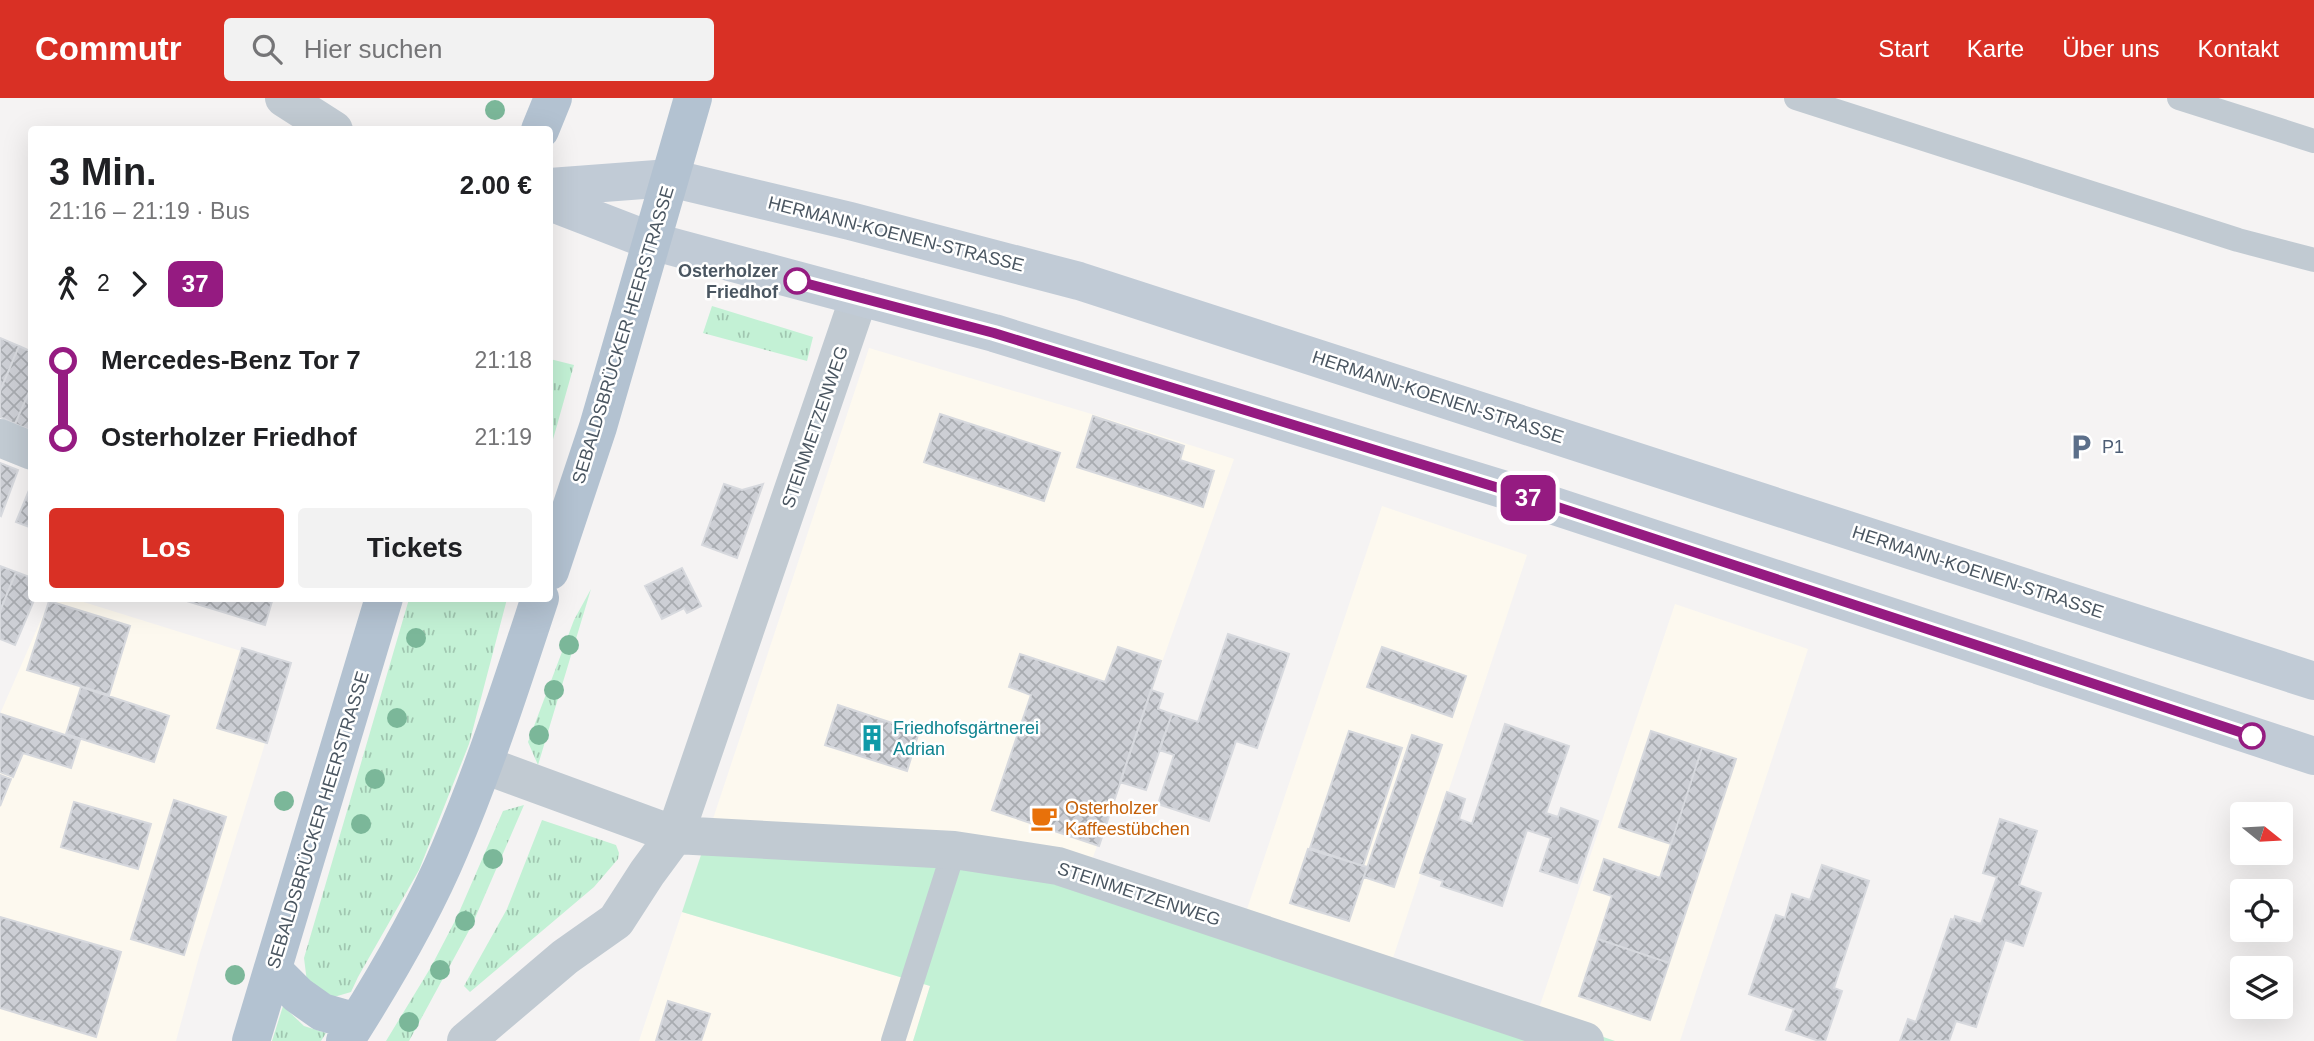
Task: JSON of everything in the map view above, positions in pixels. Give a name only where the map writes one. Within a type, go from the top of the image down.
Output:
[{"type":"main road","points":[[542,126],[553,98]]},
{"type":"main road","name":"SEBALDSBRÜCKER HEERSTRASSE","points":[[553,562],[598,427],[693,98]]},
{"type":"main road","name":"HERMANN-KOENEN-STRASSE","points":[[553,187],[670,178],[850,221],[1079,281],[2314,681]]},
{"type":"main road","points":[[553,203],[651,241],[994,333],[1502,489],[2314,756]]},
{"type":"main road","name":"SEBALDSBRÜCKER HEERSTRASSE","points":[[251,1041],[383,602]]},
{"type":"main road","points":[[273,970],[298,995],[351,1031],[420,912],[449,852],[484,765],[539,602]]},
{"type":"street","points":[[284,98],[328,126]]},
{"type":"street","name":"STEINMETZENWEG","points":[[466,1041],[565,957],[616,921],[675,835],[859,297]]},
{"type":"street","points":[[0,438],[28,449]]},
{"type":"street","name":"STEINMETZENWEG","points":[[484,765],[675,835],[954,850],[1058,866],[1585,1041]]},
{"type":"lane","points":[[1796,98],[2226,236],[2314,260]]},
{"type":"lane","points":[[2179,98],[2314,141]]},
{"type":"lane","points":[[893,1041],[954,850]]},
{"type":"shaded area","points":[[869,348],[1234,459],[1091,863],[709,831]]},
{"type":"shaded area","points":[[1382,506],[1527,555],[1391,964],[1245,915]]},
{"type":"shaded area","points":[[49,602],[84,602],[289,666],[200,953],[176,1041],[0,1041],[0,714]]},
{"type":"shaded area","points":[[1675,604],[1808,649],[1680,1041],[1615,1041],[1537,1014]]},
{"type":"shaded area","points":[[682,912],[930,986],[913,1041],[639,1041]]},
{"type":"green space","points":[[712,306],[813,337],[807,361],[703,333]]},
{"type":"green space","points":[[553,360],[574,365],[553,439]]},
{"type":"green space","points":[[591,589],[538,765],[528,742],[574,620]]},
{"type":"green space","points":[[408,602],[506,602],[469,744],[419,870],[351,992],[334,997],[307,982],[304,958]]},
{"type":"green space","points":[[524,805],[472,925],[409,1041],[386,1041],[431,967],[457,917],[503,811]]},
{"type":"green space","points":[[542,820],[616,845],[618,859],[594,887],[470,992],[464,986],[507,909]]},
{"type":"green space","points":[[709,831],[974,843],[1391,964],[1615,1041],[913,1041],[930,986],[682,912]]},
{"type":"green space","points":[[283,1006],[304,1026],[326,1033],[321,1041],[272,1041]]},
{"type":"building","points":[[0,338],[19,346],[0,391]]},
{"type":"building","points":[[19,346],[28,350],[28,394],[15,424],[0,417],[0,391]]},
{"type":"building","points":[[28,394],[28,429],[15,424]]},
{"type":"building","points":[[940,414],[1060,453],[1044,501],[924,462]]},
{"type":"building","points":[[1093,416],[1184,446],[1180,460],[1214,471],[1203,507],[1077,467]]},
{"type":"building","points":[[0,463],[18,470],[1,516],[0,515]]},
{"type":"building","points":[[724,484],[742,490],[763,484],[737,558],[702,545]]},
{"type":"building","points":[[28,493],[28,526],[16,522]]},
{"type":"building","points":[[0,566],[16,572],[0,611]]},
{"type":"building","points":[[682,568],[701,606],[687,613],[684,608],[662,619],[645,586]]},
{"type":"building","points":[[16,572],[28,576],[28,602],[33,602],[15,645],[0,639],[0,611]]},
{"type":"building","points":[[49,602],[130,626],[109,695],[27,670]]},
{"type":"building","points":[[190,602],[272,602],[265,625]]},
{"type":"building","points":[[1228,634],[1289,654],[1257,748],[1236,741],[1209,821],[1158,804],[1174,755],[1159,750],[1172,714],[1198,722]]},
{"type":"building","points":[[1118,647],[1161,661],[1099,846],[992,810],[1031,695],[1009,687],[1020,654],[1105,682]]},
{"type":"building","points":[[1382,647],[1466,676],[1452,717],[1367,687]]},
{"type":"building","points":[[242,648],[291,663],[267,743],[217,728]]},
{"type":"building","points":[[81,687],[169,716],[154,762],[66,734]]},
{"type":"building","points":[[1151,690],[1163,694],[1158,709],[1172,714],[1146,790],[1120,782]]},
{"type":"building","name":"Friedhofsgärtnerei Adrian","points":[[838,705],[919,732],[907,771],[825,745]]},
{"type":"building","points":[[1,714],[80,740],[71,768],[23,753],[13,777],[0,772]]},
{"type":"building","points":[[1505,724],[1569,746],[1546,813],[1558,817],[1561,808],[1598,821],[1577,883],[1540,871],[1551,838],[1527,830],[1502,906],[1441,886],[1443,881],[1420,873],[1447,792],[1465,799],[1459,819],[1472,824]]},
{"type":"building","points":[[1349,731],[1402,748],[1363,866],[1310,848]]},
{"type":"building","points":[[1651,731],[1702,748],[1671,844],[1619,827]]},
{"type":"building","points":[[1412,735],[1442,745],[1394,887],[1364,877]]},
{"type":"building","points":[[1702,748],[1736,759],[1669,963],[1598,939],[1612,896],[1594,890],[1604,859],[1660,878]]},
{"type":"building","points":[[0,775],[11,779],[0,806]]},
{"type":"building","points":[[174,800],[226,817],[184,955],[131,939]]},
{"type":"building","points":[[74,802],[151,824],[138,869],[61,847]]},
{"type":"building","points":[[2000,819],[2037,831],[2019,885],[2041,893],[2023,946],[2005,940],[1976,1027],[1956,1021],[1949,1041],[1900,1041],[1908,1019],[1916,1022],[1951,919],[1954,920],[1955,916],[1981,924],[1997,877],[1983,873]]},
{"type":"building","points":[[1308,849],[1367,867],[1349,921],[1290,903]]},
{"type":"building","points":[[1822,865],[1869,881],[1834,988],[1842,991],[1825,1041],[1819,1041],[1786,1030],[1794,1009],[1749,994],[1776,915],[1785,918],[1792,894],[1810,900]]},
{"type":"building","points":[[0,917],[121,952],[96,1037],[0,1008]]},
{"type":"building","points":[[1598,939],[1669,963],[1650,1020],[1579,996]]},
{"type":"building","points":[[668,1001],[710,1014],[701,1041],[656,1041]]},
{"type":"bus line","name":"37","points":[[797,281],[994,333],[1515,493],[2252,736]]},
{"type":"place","name":"Osterholzer Friedhof","points":[[797,281]]},
{"type":"place","name":"P1","points":[[2081,447]]},
{"type":"place","name":"Friedhofsgärtnerei Adrian","points":[[872,738]]},
{"type":"place","name":"Osterholzer Kaffeestübchen","points":[[1044,818]]}]
